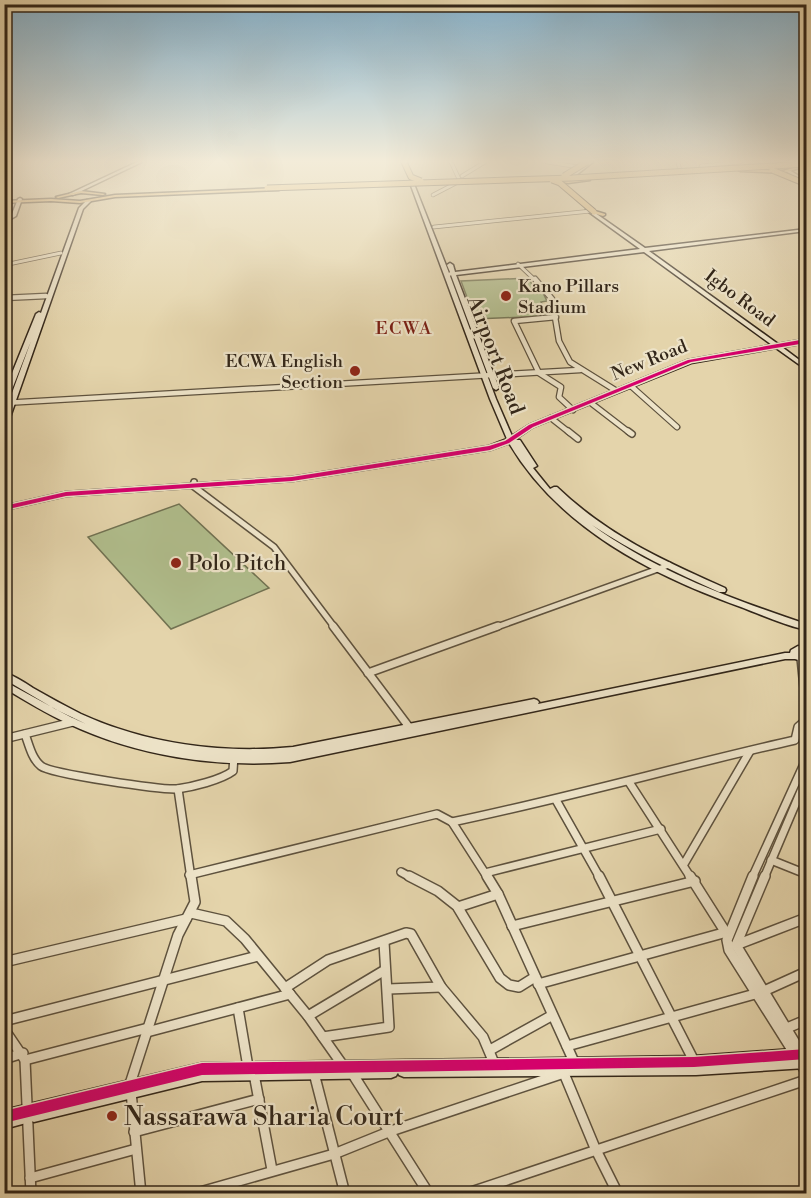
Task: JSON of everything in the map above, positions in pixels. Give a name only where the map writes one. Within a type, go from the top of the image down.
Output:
[{"type":"main road","points":[[4,403],[48,295],[75,218]]},
{"type":"main road","points":[[4,426],[76,218]]},
{"type":"main road","name":"Airport Road","points":[[428,218],[451,276]]},
{"type":"main road","name":"Airport Road","points":[[430,218],[520,455],[546,488],[590,523],[661,569],[707,590],[806,623]]},
{"type":"main road","name":"Igbo Road","points":[[603,218],[807,367]]},
{"type":"main road","points":[[451,276],[519,265],[807,231]]},
{"type":"main road","name":"New Road","points":[[513,436],[571,409],[697,358],[807,339]]},
{"type":"main road","name":"New Road","points":[[513,436],[526,424],[591,403],[664,370]]},
{"type":"main road","points":[[4,507],[51,494],[292,479],[366,469],[490,448],[513,436]]},
{"type":"main road","name":"Airport Road","points":[[590,523],[669,566],[740,598],[806,623]]},
{"type":"main road","points":[[4,675],[93,723],[129,734],[234,758],[285,752],[802,652]]},
{"type":"main road","points":[[4,684],[73,722],[123,739],[193,755],[290,758],[802,652]]},
{"type":"main road","points":[[251,1070],[314,1073],[494,1064],[566,1068],[803,1060]]},
{"type":"main road","points":[[4,1117],[130,1088],[202,1075],[251,1070],[566,1068],[803,1060]]},
{"type":"main road","points":[[4,1123],[28,1113]]},
{"type":"street","points":[[434,227],[532,218]]},
{"type":"street","points":[[4,265],[62,253]]},
{"type":"street","points":[[519,265],[549,295],[561,345],[570,362],[612,392]]},
{"type":"street","points":[[4,298],[48,295]]},
{"type":"street","points":[[556,317],[514,321],[539,373],[561,387],[559,397],[571,409]]},
{"type":"street","points":[[4,403],[580,370]]},
{"type":"street","points":[[631,386],[677,427]]},
{"type":"street","points":[[591,403],[632,434]]},
{"type":"street","points":[[551,418],[578,439]]},
{"type":"street","points":[[194,484],[274,547],[409,727]]},
{"type":"street","points":[[368,673],[669,566]]},
{"type":"street","points":[[802,652],[807,708]]},
{"type":"street","points":[[452,822],[556,800],[685,765],[795,740],[798,727],[807,720]]},
{"type":"street","points":[[4,739],[73,722]]},
{"type":"street","points":[[25,734],[36,760],[51,771],[139,786],[178,789],[231,775],[234,758]]},
{"type":"street","points":[[684,864],[750,751]]},
{"type":"street","points":[[803,1060],[787,1028],[729,950],[728,934],[807,753]]},
{"type":"street","points":[[803,1060],[760,993],[736,945],[807,779]]},
{"type":"street","points":[[629,782],[728,934]]},
{"type":"street","points":[[141,1194],[130,1088],[162,980],[195,895],[189,875],[178,789]]},
{"type":"street","points":[[556,800],[614,902],[694,1062]]},
{"type":"street","points":[[189,875],[437,814],[452,822],[498,894],[551,1016],[567,1046],[566,1068],[595,1148],[618,1194]]},
{"type":"street","points":[[485,873],[661,829]]},
{"type":"street","points":[[771,860],[807,874]]},
{"type":"street","points":[[401,872],[458,907],[490,965],[508,984],[519,987],[537,980],[728,934]]},
{"type":"street","points":[[512,926],[695,881]]},
{"type":"street","points":[[458,907],[498,894]]},
{"type":"street","points":[[4,962],[188,916],[226,921],[308,1016],[391,1131],[429,1194]]},
{"type":"street","points":[[736,945],[807,918]]},
{"type":"street","points":[[4,1059],[24,1057],[148,1030],[238,1008],[288,991],[328,960],[356,948],[384,942],[406,933],[411,934],[441,987],[483,1037],[494,1064]]},
{"type":"street","points":[[323,1037],[389,1028],[384,942]]},
{"type":"street","points":[[4,1021],[258,956]]},
{"type":"street","points":[[308,1016],[385,970]]},
{"type":"street","points":[[567,1046],[760,993],[807,972]]},
{"type":"street","points":[[388,988],[441,987]]},
{"type":"street","points":[[238,1008],[259,1099],[272,1170]]},
{"type":"street","points":[[490,1050],[551,1016]]},
{"type":"street","points":[[787,1028],[807,1020]]},
{"type":"street","points":[[4,1029],[24,1057],[31,1194]]},
{"type":"street","points":[[193,1194],[334,1154],[566,1068]]},
{"type":"street","points":[[314,1073],[345,1194]]},
{"type":"street","points":[[465,1194],[595,1148],[807,1080]]},
{"type":"street","points":[[134,1132],[259,1099]]},
{"type":"street","points":[[30,1178],[136,1149]]},
{"type":"green space","name":"Kano Pillars Stadium","points":[[529,278],[535,292],[542,291],[547,301],[541,302],[548,316],[475,319],[461,281]]},
{"type":"green space","name":"Polo Pitch","points":[[179,504],[269,588],[171,629],[88,537]]},
{"type":"cycle path","points":[[4,508],[66,494],[292,479],[490,448],[507,442],[531,426],[690,361],[806,341]]},
{"type":"cycle path","points":[[4,1117],[202,1069],[694,1062],[806,1054]]},
{"type":"place","name":"Kano Pillars Stadium","points":[[506,296]]},
{"type":"place","name":"ECWA English Section","points":[[355,371]]},
{"type":"place","name":"Polo Pitch","points":[[176,563]]},
{"type":"place","name":"Nassarawa Sharia Court","points":[[112,1116]]},
{"type":"district","name":"ECWA","points":[[404,328]]}]
